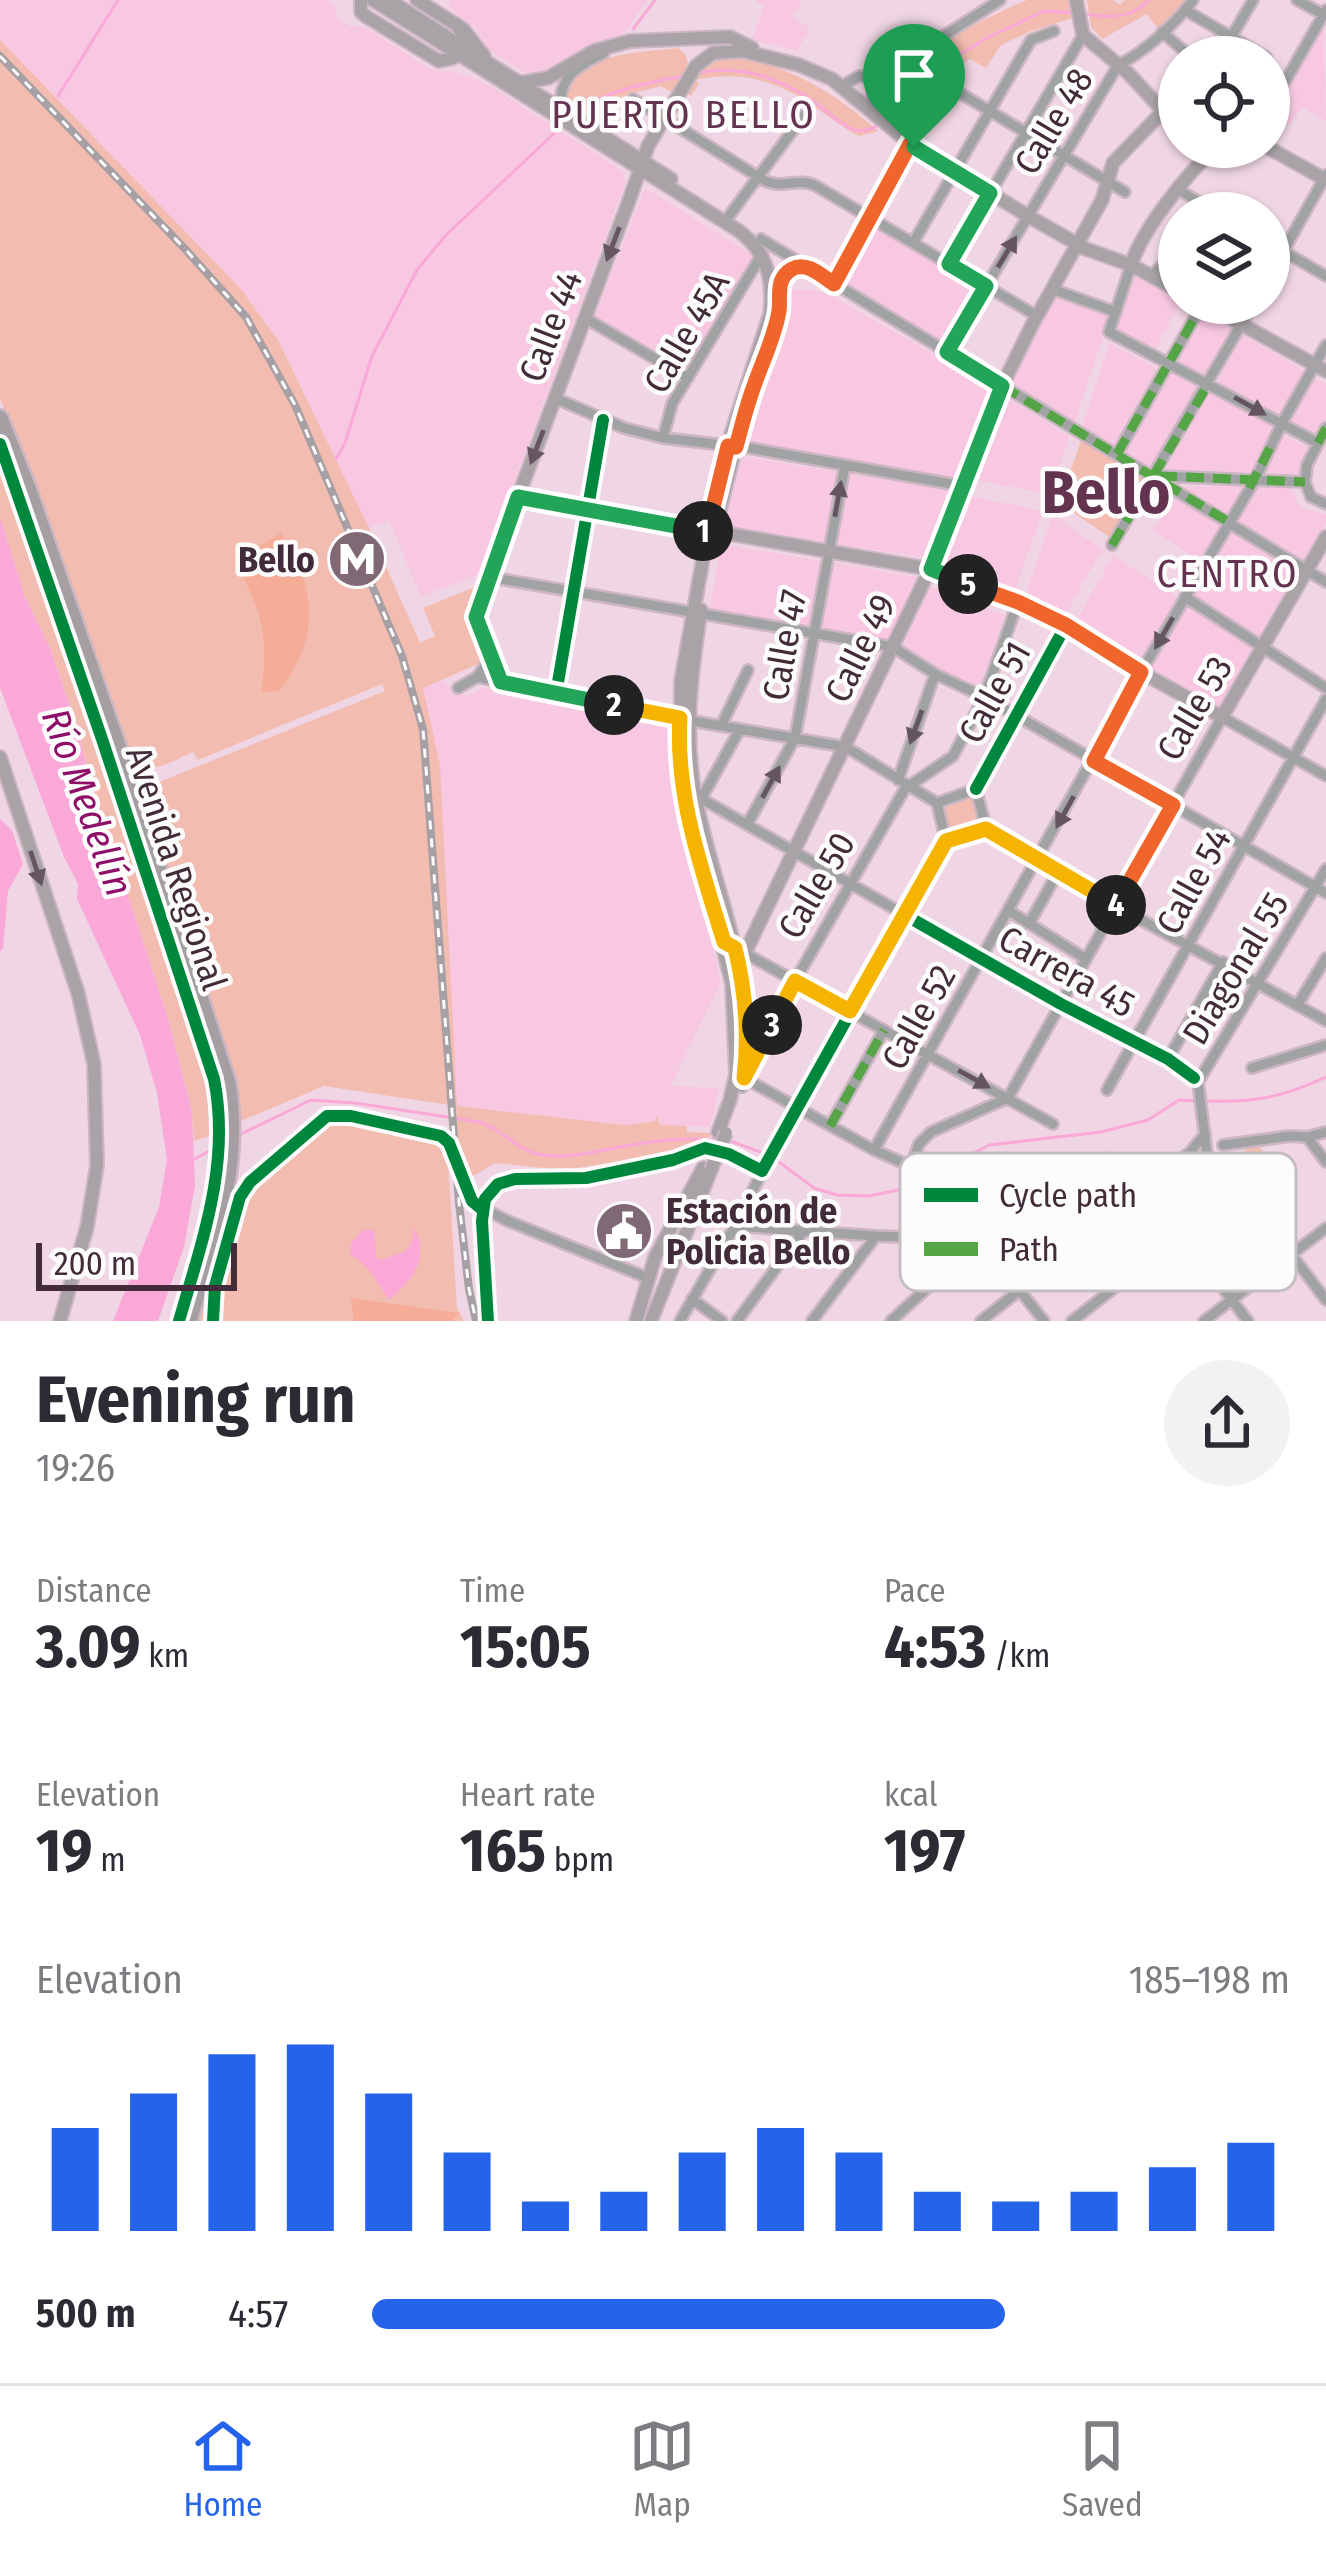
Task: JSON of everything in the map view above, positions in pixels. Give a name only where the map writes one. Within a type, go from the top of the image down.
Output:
[{"type":"highway","name":"Avenida Regional","points":[[0,418],[147,832],[224,1070],[226,1129],[212,1207],[178,1321]]},
{"type":"highway","name":"Avenida Regional","points":[[0,443],[211,1063],[233,1150],[228,1187],[189,1321]]},
{"type":"main road","points":[[351,0],[367,17],[432,59],[519,83],[577,125],[761,239],[779,284],[777,320],[732,446]]},
{"type":"main road","points":[[361,0],[360,8],[367,17]]},
{"type":"main road","points":[[373,0],[561,113]]},
{"type":"main road","points":[[389,0],[459,50]]},
{"type":"main road","points":[[417,0],[468,33],[495,73]]},
{"type":"main road","points":[[432,59],[449,61],[464,35],[442,0]]},
{"type":"main road","points":[[1080,2],[1083,28],[1158,94]]},
{"type":"main road","points":[[519,83],[548,78],[585,55],[621,42],[726,36],[764,55]]},
{"type":"main road","points":[[680,44],[693,56],[694,69]]},
{"type":"main road","points":[[694,69],[720,51],[736,50],[811,69],[842,86],[910,144],[990,193],[1078,245],[1158,279]]},
{"type":"main road","name":"Calle 44","points":[[518,497],[647,146],[694,69]]},
{"type":"main road","name":"Calle 49","points":[[732,980],[736,952],[794,852],[931,569],[1002,386],[1036,316],[1105,196],[1113,163],[1158,121]]},
{"type":"main road","points":[[1290,159],[1325,178]]},
{"type":"main road","points":[[641,165],[739,231],[761,254],[770,277],[770,314],[711,533],[680,754],[690,819],[736,952],[732,980],[736,1074],[722,1132]]},
{"type":"main road","points":[[1131,265],[1142,237],[1194,168]]},
{"type":"main road","points":[[779,284],[792,270],[806,266]]},
{"type":"main road","points":[[1243,324],[1320,368]]},
{"type":"main road","points":[[518,497],[931,569],[1066,625],[1222,717]]},
{"type":"main road","name":"Calle 53","points":[[1222,717],[1326,537]]},
{"type":"main road","points":[[651,1321],[744,1078],[744,1005],[736,952],[698,800],[685,719]]},
{"type":"main road","points":[[0,757],[78,993],[94,1064],[97,1165],[87,1227],[60,1321]]},
{"type":"main road","points":[[636,1321],[666,1236],[707,1169]]},
{"type":"street","points":[[867,78],[905,43],[909,41],[918,50],[928,46],[1000,0]]},
{"type":"street","points":[[1233,36],[1252,0]]},
{"type":"street","points":[[1290,67],[1325,14],[1297,0]]},
{"type":"street","points":[[1189,5],[1231,36]]},
{"type":"street","name":"Calle 48","points":[[947,352],[1122,63],[1189,5]]},
{"type":"street","points":[[949,264],[1083,28]]},
{"type":"street","points":[[913,243],[1031,40],[1054,31]]},
{"type":"street","points":[[1162,32],[1167,36]]},
{"type":"street","points":[[561,113],[562,85],[592,59],[626,48],[741,41]]},
{"type":"street","points":[[842,86],[859,76],[867,78],[874,86],[873,112]]},
{"type":"street","points":[[834,284],[926,116],[948,86],[1125,192]]},
{"type":"street","points":[[633,99],[776,186],[811,182],[1036,316]]},
{"type":"street","points":[[729,216],[808,110]]},
{"type":"street","points":[[1290,239],[1325,178]]},
{"type":"street","points":[[761,239],[1326,582]]},
{"type":"street","name":"Calle 45A","points":[[663,438],[669,411],[761,254]]},
{"type":"street","points":[[1290,254],[1324,270]]},
{"type":"street","points":[[1131,265],[1109,332],[1318,443]]},
{"type":"street","points":[[1152,276],[1158,269]]},
{"type":"street","points":[[1052,289],[1116,312]]},
{"type":"street","points":[[585,319],[688,378]]},
{"type":"street","points":[[1117,454],[1191,324]]},
{"type":"street","points":[[1112,544],[1243,324]]},
{"type":"street","name":"Calle 52","points":[[874,1150],[1141,672],[1255,480],[1282,423],[1320,368],[1326,345]]},
{"type":"street","points":[[555,398],[663,438],[963,486]]},
{"type":"street","points":[[556,694],[603,419]]},
{"type":"street","points":[[1326,428],[1307,465],[1305,482],[1311,497],[1326,504]]},
{"type":"street","name":"Calle 47","points":[[747,825],[795,738],[844,465]]},
{"type":"street","points":[[1153,476],[1305,482]]},
{"type":"street","name":"Calle 44","points":[[501,682],[476,617],[518,497]]},
{"type":"street","points":[[489,577],[893,647],[1321,889]]},
{"type":"street","points":[[1185,597],[1326,688]]},
{"type":"street","name":"Calle 50","points":[[905,784],[953,757],[984,697],[1018,602]]},
{"type":"street","name":"Calle 51","points":[[937,803],[976,789],[1066,625]]},
{"type":"street","points":[[458,688],[478,677],[491,658]]},
{"type":"street","points":[[721,726],[748,670]]},
{"type":"street","name":"Calle 50","points":[[744,1078],[905,784],[935,674]]},
{"type":"street","points":[[478,677],[845,747],[937,803],[946,841],[680,1321]]},
{"type":"street","name":"Calle 54","points":[[1107,1090],[1326,699]]},
{"type":"street","points":[[1222,717],[1326,776]]},
{"type":"street","name":"Calle 53","points":[[1008,1098],[1222,717]]},
{"type":"street","points":[[698,800],[740,729]]},
{"type":"street","name":"Calle 51","points":[[976,789],[986,829]]},
{"type":"street","name":"Carrera 45","points":[[698,800],[1061,1004],[1168,1058],[1198,1084]]},
{"type":"street","points":[[946,841],[986,829],[1326,1022]]},
{"type":"street","name":"Diagonal 55","points":[[1207,1153],[1198,1084],[1258,982],[1321,889],[1326,869]]},
{"type":"street","points":[[1029,923],[1058,872]]},
{"type":"street","points":[[1009,911],[1086,959]]},
{"type":"street","points":[[736,952],[1053,1124]]},
{"type":"street","points":[[1298,1004],[1326,958]]},
{"type":"street","points":[[1168,1058],[1222,962]]},
{"type":"street","points":[[830,1126],[884,1030]]},
{"type":"street","points":[[1252,1069],[1326,1045]]},
{"type":"street","points":[[744,1078],[900,1161]]},
{"type":"street","points":[[916,1153],[931,1132],[1008,1098]]},
{"type":"street","points":[[213,1321],[215,1286],[240,1197],[250,1182],[327,1116],[351,1116],[441,1136],[449,1143],[472,1201],[484,1210],[648,1278]]},
{"type":"street","points":[[1189,1153],[1205,1130]]},
{"type":"street","points":[[1223,1145],[1326,1132]]},
{"type":"street","points":[[1307,1137],[1326,1162]]},
{"type":"street","points":[[488,1321],[482,1229],[485,1199],[505,1181],[586,1178],[673,1160],[705,1148],[762,1171]]},
{"type":"street","points":[[482,1229],[508,1221]]},
{"type":"street","points":[[734,1226],[900,1237]]},
{"type":"street","points":[[1296,1250],[1326,1228]]},
{"type":"street","points":[[737,1321],[804,1231]]},
{"type":"street","points":[[812,1321],[876,1236]]},
{"type":"street","points":[[1296,1261],[1326,1300]]},
{"type":"street","points":[[891,1321],[924,1291]]},
{"type":"street","points":[[981,1321],[1018,1291]]},
{"type":"street","points":[[1020,1291],[1044,1321]]},
{"type":"street","points":[[1072,1321],[1110,1291]]},
{"type":"street","points":[[1224,1291],[1248,1321]]},
{"type":"street","points":[[1204,1321],[1243,1291]]},
{"type":"street","points":[[692,1299],[722,1321]]},
{"type":"shaded area","points":[[0,0],[325,0],[336,6],[335,16],[352,27],[363,26],[427,67],[454,71],[489,85],[621,170],[626,182],[480,574],[421,597],[389,520],[369,528],[263,318],[241,289],[0,40]]},
{"type":"shaded area","points":[[448,0],[648,0],[623,34],[595,42],[547,72],[531,76],[488,50],[477,30],[453,11]]},
{"type":"shaded area","points":[[755,0],[803,0],[792,16],[810,28],[797,51],[752,40],[764,7]]},
{"type":"shaded area","points":[[1027,0],[1070,0],[1072,18],[1001,45],[986,68],[970,59],[958,66],[921,116],[907,108],[899,118],[885,106],[947,42]]},
{"type":"shaded area","points":[[1087,0],[1113,0],[1120,5],[1125,0],[1188,0],[1158,29],[1147,14],[1102,39],[1091,27]]},
{"type":"shaded area","points":[[1324,24],[1326,121],[1302,107],[1290,124],[1290,81]]},
{"type":"shaded area","points":[[0,40],[241,289],[278,340],[420,643],[435,636],[423,608],[475,587],[465,619],[483,662],[423,688],[440,765],[457,1106],[625,1125],[655,1121],[657,1116],[660,1125],[711,1133],[707,1145],[563,1170],[495,1163],[468,1179],[458,1153],[456,1106],[324,1086],[241,1121],[235,1076],[144,805],[146,792],[154,784],[385,691],[382,684],[198,760],[193,752],[144,768],[129,760],[48,517],[0,399]]},
{"type":"shaded area","points":[[678,48],[688,64],[673,93],[661,86],[627,95],[586,115],[566,102],[577,73],[591,64]]},
{"type":"shaded area","points":[[731,55],[810,82],[878,131],[859,136],[798,96],[756,79],[695,80],[699,84],[691,96],[686,93],[705,64]]},
{"type":"shaded area","points":[[645,188],[754,256],[687,369],[594,317]]},
{"type":"shaded area","points":[[872,227],[978,288],[946,344],[840,283]]},
{"type":"shaded area","points":[[1133,275],[1158,288],[1158,324],[1169,324],[1154,351],[1114,330]]},
{"type":"shaded area","points":[[789,290],[828,294],[995,389],[959,479],[745,441],[762,383],[782,338]]},
{"type":"shaded area","points":[[1055,295],[1110,315],[1074,424],[1008,383]]},
{"type":"shaded area","points":[[1196,324],[1224,324],[1234,330],[1208,377],[1175,360]]},
{"type":"shaded area","points":[[1243,335],[1306,371],[1280,417],[1217,382]]},
{"type":"shaded area","points":[[1109,343],[1157,368],[1114,446],[1082,428]]},
{"type":"shaded area","points":[[1170,371],[1200,389],[1152,470],[1122,452]]},
{"type":"shaded area","points":[[1314,377],[1326,383],[1326,418],[1316,437],[1289,423]]},
{"type":"shaded area","points":[[1210,389],[1274,426],[1254,472],[1165,471]]},
{"type":"shaded area","points":[[1005,396],[1070,437],[1048,494],[971,479]]},
{"type":"shaded area","points":[[1281,434],[1310,448],[1300,475],[1264,472]]},
{"type":"shaded area","points":[[1083,435],[1153,476],[1114,540],[1059,503]]},
{"type":"shaded area","points":[[742,456],[837,472],[825,542],[724,525]]},
{"type":"shaded area","points":[[0,458],[198,1039],[215,1134],[194,1141],[192,1111],[167,1015],[77,727],[50,648],[25,597],[0,517]]},
{"type":"shaded area","points":[[849,474],[957,490],[928,558],[834,544]]},
{"type":"shaded area","points":[[1246,486],[1227,518],[1176,487]]},
{"type":"shaded area","points":[[1256,486],[1291,487],[1305,509],[1326,514],[1326,524],[1303,563],[1234,521]]},
{"type":"shaded area","points":[[965,495],[1043,511],[1014,592],[938,564]]},
{"type":"shaded area","points":[[1175,497],[1223,527],[1186,586],[1176,580],[1191,555],[1153,531]]},
{"type":"shaded area","points":[[1053,515],[1102,549],[1066,614],[1025,596]]},
{"type":"shaded area","points":[[1230,530],[1298,571],[1259,638],[1192,596]]},
{"type":"shaded area","points":[[281,533],[302,574],[308,632],[293,671],[279,691],[261,692],[261,624],[235,561]]},
{"type":"shaded area","points":[[721,544],[823,561],[811,628],[710,611]]},
{"type":"shaded area","points":[[1113,555],[1178,598],[1142,661],[1077,620]]},
{"type":"shaded area","points":[[832,562],[921,578],[890,641],[821,629]]},
{"type":"shaded area","points":[[928,586],[1005,615],[978,691],[901,650]]},
{"type":"shaded area","points":[[1186,604],[1253,648],[1219,707],[1150,668]]},
{"type":"shaded area","points":[[441,681],[468,696],[483,688],[670,724],[679,811],[721,981],[671,1086],[720,1088],[710,1127],[655,1121],[625,1125],[457,1106],[423,687]]},
{"type":"shaded area","points":[[974,792],[983,827],[948,838],[939,804]]},
{"type":"shaded area","points":[[338,1114],[447,1142],[457,1308],[464,1321],[198,1321],[242,1186],[309,1125]]},
{"type":"shaded area","points":[[1256,1142],[1264,1153],[1242,1153]]},
{"type":"shaded area","points":[[351,1298],[460,1313],[451,1321],[354,1321]]},
{"type":"water","name":"Río Medellín","points":[[0,517],[25,597],[50,648],[77,727],[192,1111],[195,1186],[184,1247],[158,1321],[113,1321],[159,1207],[167,1159],[157,1093],[140,1035],[77,899],[78,884],[0,688]]},
{"type":"water","points":[[0,819],[12,830],[23,864],[8,891],[0,952]]},
{"type":"water","points":[[413,1226],[420,1258],[389,1300],[367,1268],[350,1255],[351,1243],[371,1229],[380,1260],[409,1247]]},
{"type":"waterway","points":[[58,96],[118,0]]},
{"type":"waterway","points":[[633,29],[655,0]]},
{"type":"waterway","points":[[1085,14],[1120,16],[1149,0]]},
{"type":"waterway","points":[[886,118],[921,82],[987,38],[1044,11],[1075,13]]},
{"type":"waterway","points":[[697,73],[728,70],[772,79],[852,129],[878,125]]},
{"type":"waterway","points":[[572,114],[611,94],[682,76]]},
{"type":"waterway","points":[[336,459],[372,356],[417,270],[446,235],[562,126]]},
{"type":"waterway","points":[[1206,1101],[1268,1097],[1326,1077]]},
{"type":"waterway","points":[[235,1137],[311,1100],[480,1122],[530,1152],[551,1156],[663,1141],[721,1140]]},
{"type":"waterway","points":[[974,1153],[989,1145],[1101,1132],[1148,1120],[1179,1100],[1197,1101]]},
{"type":"waterway","points":[[730,1141],[766,1154]]},
{"type":"waterway","points":[[193,1160],[211,1150]]},
{"type":"waterway","points":[[775,1159],[814,1188],[837,1195],[869,1196],[900,1190]]},
{"type":"railway","points":[[0,56],[246,317],[295,405],[402,656],[423,729],[459,1203],[476,1321]]},
{"type":"marked path","points":[[1117,454],[1191,324]]},
{"type":"marked path","points":[[1112,545],[1209,383]]},
{"type":"marked path","points":[[1002,386],[1229,522]]},
{"type":"marked path","points":[[1318,443],[1326,428]]},
{"type":"marked path","points":[[1249,488],[1271,446]]},
{"type":"marked path","points":[[1159,476],[1305,482]]},
{"type":"marked path","points":[[830,1126],[884,1030]]},
{"type":"cycle path","points":[[556,694],[603,420]]},
{"type":"cycle path","points":[[0,444],[214,1079],[219,1141],[212,1202],[179,1321]]},
{"type":"cycle path","points":[[976,789],[1066,625]]},
{"type":"cycle path","points":[[488,1321],[482,1221],[485,1199],[498,1184],[515,1179],[586,1178],[673,1160],[705,1148],[762,1171],[946,841]]},
{"type":"cycle path","points":[[905,915],[1168,1059],[1194,1078]]},
{"type":"cycle path","points":[[213,1321],[215,1286],[240,1197],[250,1182],[327,1116],[351,1116],[441,1136],[449,1143],[472,1201],[483,1210]]},
{"type":"place","name":"Bello","points":[[357,559]]},
{"type":"place","name":"Estación de Policia Bello","points":[[624,1231]]},
{"type":"district","name":"PUERTO BELLO","points":[[684,114]]},
{"type":"district","name":"Bello","points":[[1106,492]]},
{"type":"district","name":"CENTRO","points":[[1228,573]]},
{"type":"route","points":[[910,144],[914,147],[990,193],[949,264],[986,286],[947,352],[1002,386],[931,569],[1066,625],[1141,672],[1094,761],[1173,805],[1116,906],[986,829],[946,841],[850,1011],[795,981],[744,1078],[741,973],[735,948],[724,942],[695,842],[682,773],[680,718],[501,682],[476,617],[518,497],[707,532],[728,446],[736,447],[775,328],[779,284],[788,272],[806,266],[834,284],[910,144]]}]
